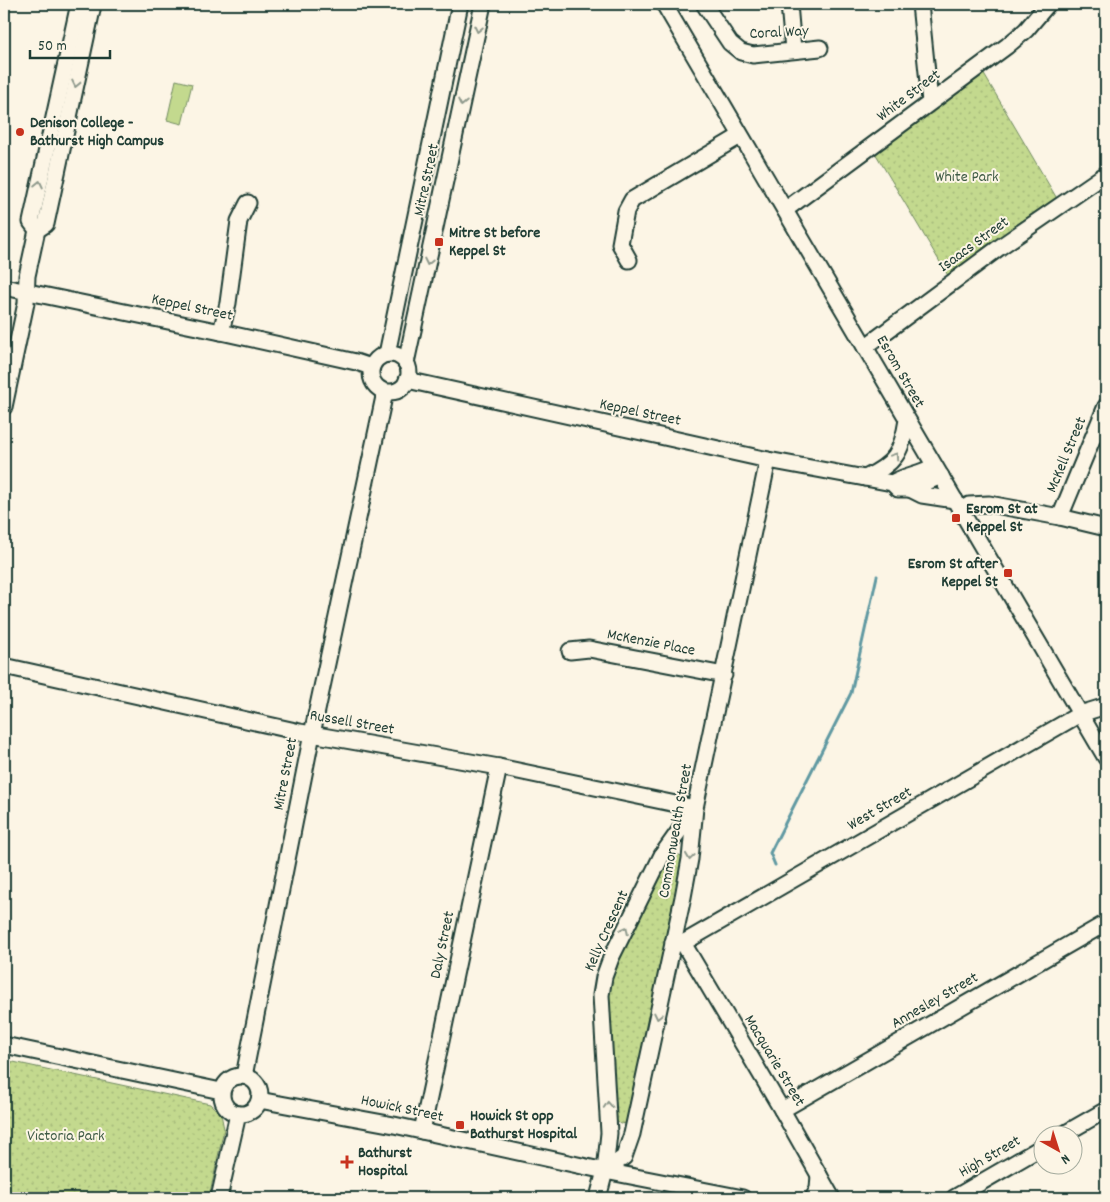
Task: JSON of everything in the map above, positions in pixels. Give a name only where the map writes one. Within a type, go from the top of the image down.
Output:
[{"type":"street","points":[[37,230],[31,222],[78,8],[84,4]]},
{"type":"street","points":[[4,407],[24,309],[27,276],[37,230],[46,224],[92,10],[88,4]]},
{"type":"street","name":"Mitre Street","points":[[387,354],[460,4]]},
{"type":"street","name":"Mitre Street","points":[[406,363],[483,4]]},
{"type":"street","name":"Esrom Street","points":[[664,4],[1106,758]]},
{"type":"street","name":"Coral Way","points":[[704,4],[730,44],[741,52],[753,56],[820,48]]},
{"type":"street","points":[[789,4],[793,50]]},
{"type":"street","points":[[920,4],[930,102]]},
{"type":"street","name":"White Street","points":[[785,210],[1026,30],[1048,4]]},
{"type":"street","points":[[629,260],[620,244],[626,210],[632,200],[740,136]]},
{"type":"street","name":"Isaacs Street","points":[[865,347],[1000,247],[1106,174]]},
{"type":"street","points":[[221,332],[228,303],[239,221],[248,203]]},
{"type":"street","name":"Keppel Street","points":[[4,287],[221,332],[371,367]]},
{"type":"street","points":[[387,354],[398,356],[406,363],[407,380],[405,385],[396,391],[385,392],[380,390],[371,378],[371,367],[376,360],[387,354]]},
{"type":"street","name":"Keppel Street","points":[[407,380],[768,460],[892,483],[898,489],[910,489],[922,495],[958,505],[985,503],[1106,528]]},
{"type":"street","name":"Mitre Street","points":[[244,1076],[312,734],[385,392]]},
{"type":"street","name":"McKell Street","points":[[1060,517],[1106,406]]},
{"type":"street","points":[[865,478],[888,465],[897,455],[907,420]]},
{"type":"street","name":"Commonwealth Street","points":[[605,1171],[624,1157],[632,1134],[678,943],[695,808],[768,460]]},
{"type":"street","points":[[892,483],[926,471],[937,471]]},
{"type":"street","points":[[910,489],[937,471]]},
{"type":"street","name":"McKenzie Place","points":[[570,651],[589,649],[724,675]]},
{"type":"street","name":"Russell Street","points":[[4,666],[312,734],[499,767],[695,808]]},
{"type":"street","name":"West Street","points":[[678,943],[1080,714],[1106,706]]},
{"type":"street","name":"Daly Street","points":[[422,1131],[499,767]]},
{"type":"street","name":"Kelly Crescent","points":[[605,1171],[609,1133],[601,995],[604,977],[618,944],[662,855],[695,808]]},
{"type":"street","name":"Annesley Street","points":[[782,1110],[1106,923]]},
{"type":"street","name":"Macquarie Street","points":[[678,943],[782,1110],[832,1198]]},
{"type":"street","points":[[4,1045],[221,1091]]},
{"type":"street","points":[[236,1076],[244,1076],[255,1082],[258,1087],[260,1100],[252,1111],[238,1114],[230,1112],[224,1107],[221,1091],[229,1079],[236,1076]]},
{"type":"street","name":"Howick Street","points":[[260,1100],[324,1110],[605,1171],[742,1198]]},
{"type":"street","points":[[1082,1124],[1106,1110]]},
{"type":"street","points":[[219,1198],[238,1114]]},
{"type":"street","points":[[609,1133],[632,1134]]},
{"type":"street","name":"High Street","points":[[954,1198],[1032,1153]]},
{"type":"street","points":[[598,1198],[605,1171]]},
{"type":"street","points":[[813,1198],[818,1189],[818,1175]]},
{"type":"green space","name":"White Park","points":[[982,71],[1059,202],[950,279],[874,151]]},
{"type":"green space","points":[[176,80],[192,84],[182,124],[167,120]]},
{"type":"green space","points":[[676,854],[684,859],[627,1123],[620,1124],[614,1119],[606,999],[608,980],[670,855]]},
{"type":"green space","name":"Victoria Park","points":[[4,1060],[210,1104],[221,1114],[224,1129],[209,1198],[4,1198]]},
{"type":"waterway","points":[[775,865],[770,853],[851,693],[877,576]]},
{"type":"place","name":"Denison College - Bathurst High Campus","points":[[20,132]]},
{"type":"place","name":"Mitre St before Keppel St","points":[[439,242]]},
{"type":"place","name":"Esrom St at Keppel St","points":[[956,518]]},
{"type":"place","name":"Esrom St after Keppel St","points":[[1008,573]]},
{"type":"place","name":"Howick St opp Bathurst Hospital","points":[[460,1125]]},
{"type":"place","name":"Bathurst Hospital","points":[[347,1162]]}]
